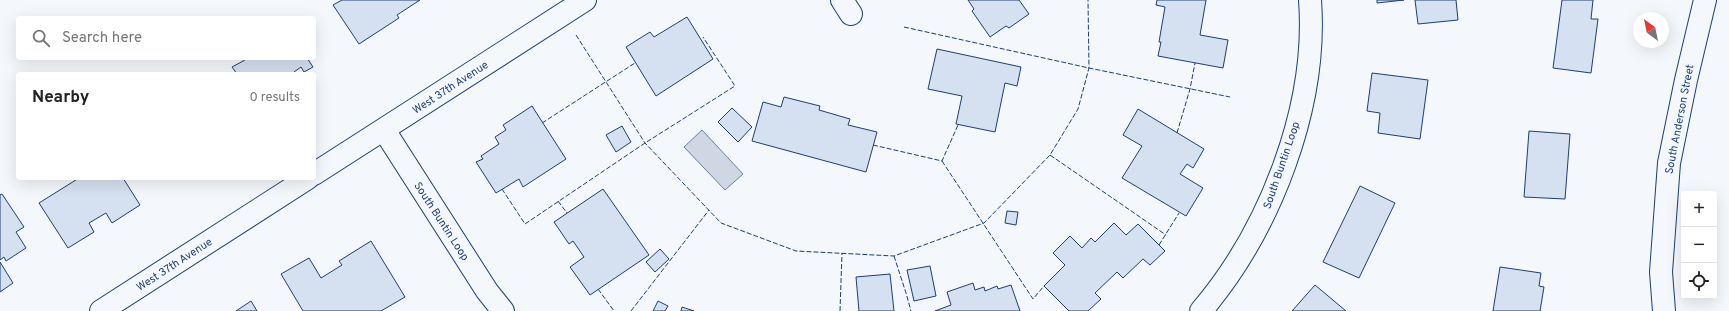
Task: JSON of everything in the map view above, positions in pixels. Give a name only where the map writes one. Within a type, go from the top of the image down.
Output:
[{"type":"street","name":"West 37th Avenue","points":[[316,173],[585,0]]},
{"type":"street","name":"South Buntin Loop","points":[[1201,311],[1235,267],[1260,224],[1292,141],[1300,109],[1309,51],[1310,0]]},
{"type":"street","name":"South Anderson Street","points":[[1664,311],[1661,272],[1669,163],[1686,80],[1705,0]]},
{"type":"street","name":"South Buntin Loop","points":[[384,130],[487,291],[503,311]]},
{"type":"street","name":"West 37th Avenue","points":[[101,311],[305,180]]},
{"type":"shaded area","points":[[702,130],[743,174],[725,190],[684,147]]},
{"type":"building","points":[[342,0],[420,0],[397,15],[399,18],[359,44],[333,5]]},
{"type":"building","points":[[968,0],[1019,0],[1029,14],[1009,28],[1006,26],[990,37],[972,11],[974,9]]},
{"type":"building","points":[[1157,0],[1206,0],[1200,35],[1228,40],[1223,68],[1158,56],[1165,7],[1156,5]]},
{"type":"building","points":[[1377,0],[1404,0],[1377,3]]},
{"type":"building","points":[[1415,0],[1456,0],[1458,20],[1418,24]]},
{"type":"building","points":[[1562,0],[1593,0],[1591,19],[1598,19],[1591,73],[1553,68]]},
{"type":"building","points":[[687,17],[713,59],[656,96],[626,47],[650,32],[654,37]]},
{"type":"building","points":[[937,49],[1021,67],[1017,86],[1005,83],[995,132],[956,124],[962,96],[928,89]]},
{"type":"building","points":[[245,60],[308,60],[313,67],[304,72],[301,67],[294,72],[236,72],[232,67]]},
{"type":"building","points":[[1372,73],[1428,80],[1420,139],[1378,133],[1380,113],[1367,111]]},
{"type":"building","points":[[784,97],[820,106],[819,110],[850,119],[848,125],[877,132],[866,172],[752,141],[763,102],[781,107]]},
{"type":"building","points":[[532,106],[566,159],[523,187],[519,179],[496,193],[476,162],[483,159],[481,156],[499,144],[495,137],[506,130],[503,125]]},
{"type":"building","points":[[732,108],[752,127],[738,142],[718,122]]},
{"type":"building","points":[[1138,109],[1204,149],[1193,168],[1187,164],[1180,174],[1203,188],[1186,216],[1122,178],[1142,146],[1123,135]]},
{"type":"building","points":[[622,126],[631,142],[616,152],[606,135]]},
{"type":"building","points":[[1529,131],[1570,134],[1565,199],[1524,197]]},
{"type":"building","points":[[76,180],[124,180],[140,205],[112,223],[106,213],[89,223],[94,232],[68,248],[39,203]]},
{"type":"building","points":[[1360,186],[1395,203],[1359,278],[1323,262]]},
{"type":"building","points":[[603,189],[649,255],[590,295],[570,267],[584,257],[573,241],[569,244],[554,222]]},
{"type":"building","points":[[2,194],[24,227],[16,232],[26,248],[6,261],[4,257],[0,260],[0,195]]},
{"type":"building","points":[[1007,211],[1018,212],[1016,225],[1005,223]]},
{"type":"building","points":[[1114,223],[1126,235],[1138,224],[1165,251],[1150,265],[1143,259],[1123,278],[1117,272],[1095,293],[1101,299],[1088,311],[1069,311],[1044,286],[1065,265],[1053,253],[1070,236],[1082,248],[1091,238],[1095,242]]},
{"type":"building","points":[[371,241],[405,297],[381,311],[303,311],[281,274],[309,258],[321,278],[342,265],[339,261]]},
{"type":"building","points":[[660,249],[669,259],[655,272],[646,262]]},
{"type":"building","points":[[0,262],[13,283],[0,292]]},
{"type":"building","points":[[930,266],[936,296],[914,301],[907,270]]},
{"type":"building","points":[[1500,267],[1541,273],[1539,286],[1544,287],[1540,311],[1493,311]]},
{"type":"building","points":[[890,274],[894,311],[859,311],[856,277]]},
{"type":"building","points":[[973,283],[975,290],[984,287],[985,291],[997,286],[998,289],[1011,285],[1020,311],[935,311],[951,305],[947,292]]},
{"type":"building","points":[[1315,285],[1346,311],[1292,311]]},
{"type":"building","points":[[251,301],[257,311],[236,311]]},
{"type":"building","points":[[658,301],[668,306],[665,311],[653,311]]},
{"type":"building","points":[[682,307],[694,311],[681,311]]},
{"type":"fence","points":[[576,35],[645,143],[721,223],[796,251],[894,256],[984,223],[1050,155],[1078,109],[1089,68],[1088,0]]},
{"type":"fence","points":[[904,27],[1089,68],[1230,97]]},
{"type":"fence","points":[[502,189],[525,224],[645,143],[735,86],[703,37]]},
{"type":"fence","points":[[542,123],[635,63]]},
{"type":"fence","points":[[1177,133],[1190,89],[1195,63]]},
{"type":"fence","points":[[873,145],[942,161],[958,125]]},
{"type":"fence","points":[[1050,155],[1166,235]]},
{"type":"fence","points":[[942,161],[1033,299],[1044,286]]},
{"type":"fence","points":[[558,201],[567,213]]},
{"type":"fence","points":[[631,311],[709,210]]},
{"type":"fence","points":[[1159,245],[1179,213]]},
{"type":"fence","points":[[840,311],[842,253]]},
{"type":"fence","points":[[894,256],[911,311]]},
{"type":"fence","points":[[598,289],[614,311]]}]
